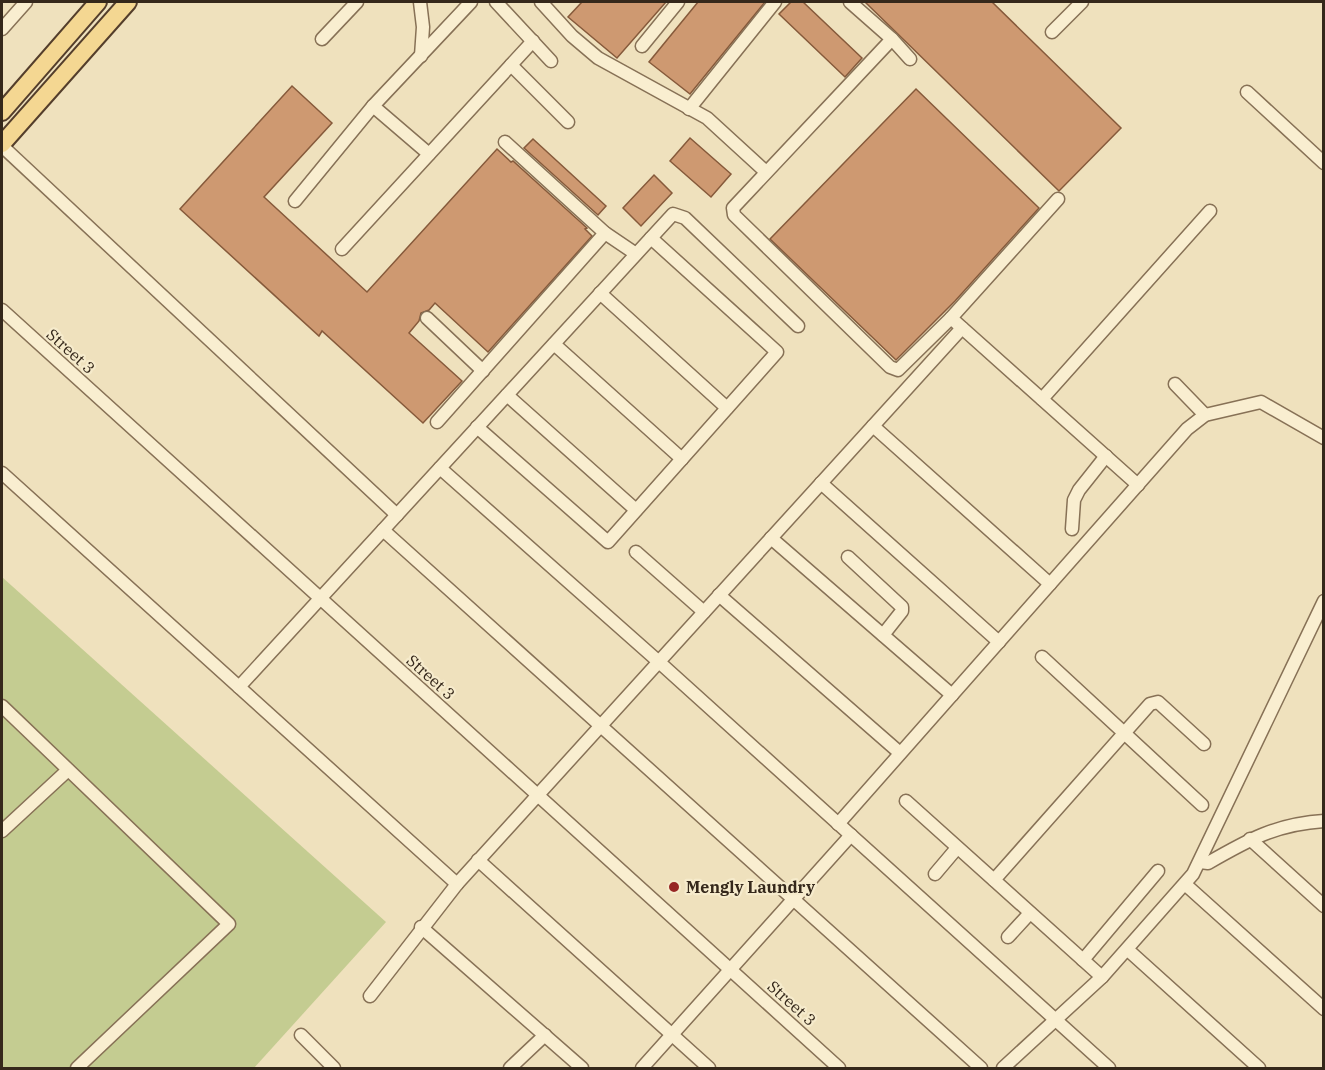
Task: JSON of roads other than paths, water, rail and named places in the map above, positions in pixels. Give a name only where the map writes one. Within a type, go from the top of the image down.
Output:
[{"type":"main road","points":[[2,112],[98,2]]},
{"type":"main road","points":[[2,145],[128,2]]},
{"type":"street","points":[[2,29],[26,2]]},
{"type":"street","points":[[322,39],[357,2]]},
{"type":"street","points":[[420,2],[423,27],[421,56]]},
{"type":"street","points":[[295,201],[373,106],[471,2]]},
{"type":"street","points":[[496,2],[551,61]]},
{"type":"street","points":[[541,2],[573,36],[598,58],[707,118],[766,172]]},
{"type":"street","points":[[642,46],[678,2]]},
{"type":"street","points":[[689,109],[775,2]]},
{"type":"street","points":[[850,2],[892,39],[910,59]]},
{"type":"street","points":[[1052,32],[1082,2]]},
{"type":"street","points":[[892,39],[733,208],[734,215],[890,367],[898,370],[951,318],[1058,200]]},
{"type":"street","points":[[342,249],[533,41]]},
{"type":"street","points":[[511,65],[568,122]]},
{"type":"street","points":[[1247,92],[1323,163]]},
{"type":"street","points":[[373,106],[429,154]]},
{"type":"street","points":[[505,142],[605,233],[636,254]]},
{"type":"street","points":[[2,145],[397,515]]},
{"type":"street","points":[[1042,399],[1210,211]]},
{"type":"street","points":[[239,687],[673,214],[685,218],[798,326]]},
{"type":"street","points":[[437,422],[605,233]]},
{"type":"street","points":[[477,427],[608,542],[777,352],[651,238]]},
{"type":"street","points":[[600,293],[728,408]]},
{"type":"street","name":"Street 3","points":[[2,310],[839,1068]]},
{"type":"street","points":[[427,318],[483,371]]},
{"type":"street","points":[[951,318],[1138,485]]},
{"type":"street","points":[[370,996],[421,927],[457,884],[962,328]]},
{"type":"street","points":[[554,344],[682,459]]},
{"type":"street","points":[[1175,384],[1205,415]]},
{"type":"street","points":[[507,395],[636,510]]},
{"type":"street","points":[[838,824],[1187,429],[1205,415],[1261,402],[1323,438]]},
{"type":"street","points":[[873,426],[1050,584]]},
{"type":"street","points":[[1072,529],[1074,500],[1079,490],[1106,456]]},
{"type":"street","points":[[440,468],[1109,1068]]},
{"type":"street","points":[[2,473],[457,884]]},
{"type":"street","points":[[821,483],[999,642]]},
{"type":"street","points":[[383,530],[981,1068]]},
{"type":"street","points":[[771,538],[952,695]]},
{"type":"street","points":[[636,552],[704,612]]},
{"type":"street","points":[[848,557],[902,607],[902,611],[883,635]]},
{"type":"street","points":[[719,595],[900,753]]},
{"type":"street","points":[[1003,1068],[1102,977],[1186,885],[1200,862],[1323,602]]},
{"type":"street","points":[[1042,657],[1202,805]]},
{"type":"street","points":[[994,880],[1150,704],[1158,702],[1204,744]]},
{"type":"street","points":[[2,706],[229,924],[77,1068]]},
{"type":"street","points":[[2,831],[68,771]]},
{"type":"street","points":[[906,801],[1102,977]]},
{"type":"street","points":[[1200,862],[1208,862],[1251,839],[1294,823],[1323,821]]},
{"type":"street","points":[[642,1068],[851,835]]},
{"type":"street","points":[[1251,839],[1323,906]]},
{"type":"street","points":[[935,874],[957,848]]},
{"type":"street","points":[[478,861],[709,1068]]},
{"type":"street","points":[[1083,960],[1158,872]]},
{"type":"street","points":[[1186,885],[1323,1009]]},
{"type":"street","points":[[1008,937],[1030,913]]},
{"type":"street","points":[[421,927],[582,1068]]},
{"type":"street","points":[[1128,950],[1259,1068]]},
{"type":"street","points":[[301,1035],[334,1068]]},
{"type":"street","points":[[510,1068],[545,1035]]},
{"type":"place","name":"Mengly Laundry","points":[[674,887]]}]
